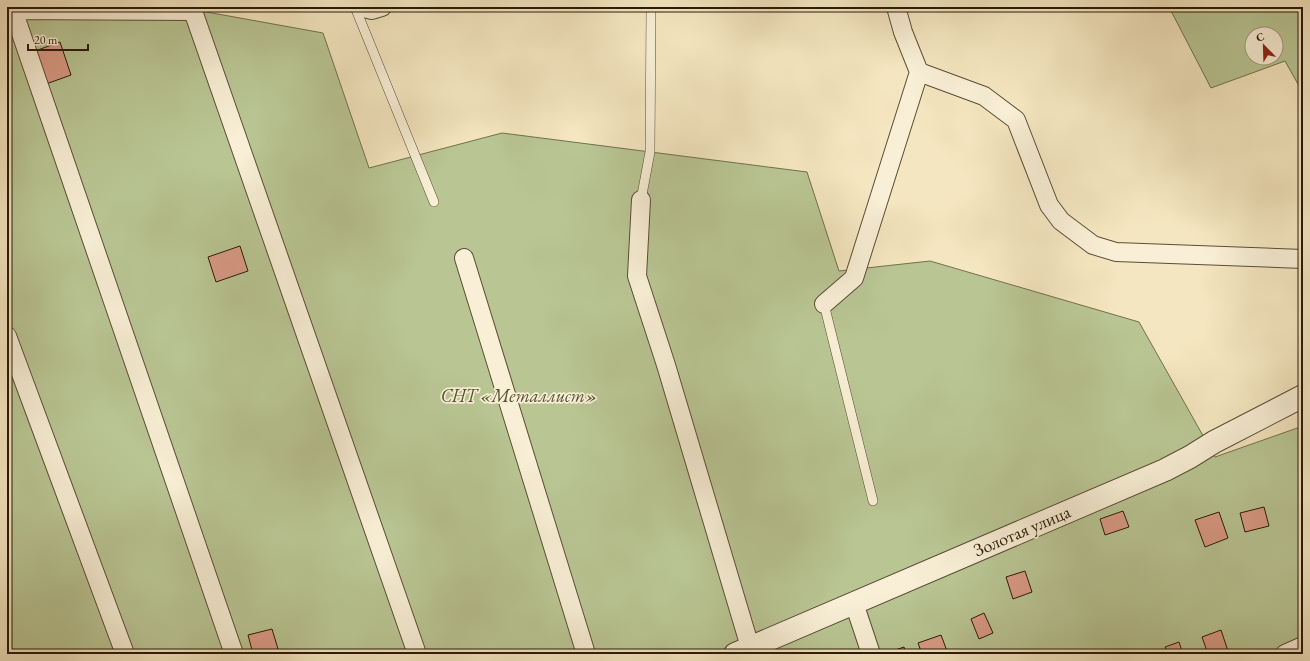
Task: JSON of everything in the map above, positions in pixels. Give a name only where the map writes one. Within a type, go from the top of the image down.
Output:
[{"type":"street","points":[[360,7],[372,10],[382,7]]},
{"type":"street","points":[[824,304],[854,278],[920,72],[903,32],[896,7]]},
{"type":"street","points":[[234,654],[12,9],[193,11],[417,654]]},
{"type":"street","points":[[920,72],[984,96],[1016,120],[1049,205],[1061,221],[1093,245],[1116,252],[1303,259]]},
{"type":"street","points":[[641,200],[637,276],[666,366],[742,651]]},
{"type":"street","points":[[464,258],[586,654]]},
{"type":"street","points":[[7,336],[125,654]]},
{"type":"street","name":"Золотая улица","points":[[742,651],[1166,470],[1214,442],[1303,396]]},
{"type":"street","points":[[854,603],[871,654]]},
{"type":"street","points":[[1285,654],[1303,646]]},
{"type":"lane","points":[[355,7],[434,202]]},
{"type":"lane","points":[[641,200],[650,152],[651,7]]},
{"type":"lane","points":[[824,304],[873,501]]},
{"type":"green space","name":"СНТ «Металлист»","points":[[7,7],[179,7],[323,33],[369,168],[502,133],[807,172],[839,271],[930,261],[1139,322],[1215,457],[1303,426],[1303,654],[7,654]]},
{"type":"green space","points":[[1169,7],[1303,7],[1303,93],[1284,61],[1284,26],[1244,26],[1244,66],[1271,66],[1211,88]]},
{"type":"building","points":[[60,42],[71,75],[46,84],[35,51]]},
{"type":"building","points":[[240,246],[248,271],[216,282],[208,257]]},
{"type":"building","points":[[1264,507],[1269,526],[1245,532],[1240,513]]},
{"type":"building","points":[[1123,511],[1129,527],[1105,535],[1100,519]]},
{"type":"building","points":[[1219,512],[1228,538],[1205,547],[1195,520]]},
{"type":"building","points":[[1025,571],[1032,592],[1013,599],[1006,577]]},
{"type":"building","points":[[984,613],[993,633],[979,639],[971,619]]},
{"type":"building","points":[[272,629],[278,649],[253,654],[248,635]]},
{"type":"building","points":[[1221,630],[1228,651],[1218,654],[1208,654],[1202,637]]},
{"type":"building","points":[[941,635],[947,651],[938,654],[922,654],[918,643]]},
{"type":"building","points":[[1179,642],[1183,654],[1168,654],[1165,647]]},
{"type":"building","points":[[904,647],[906,654],[884,654]]}]
